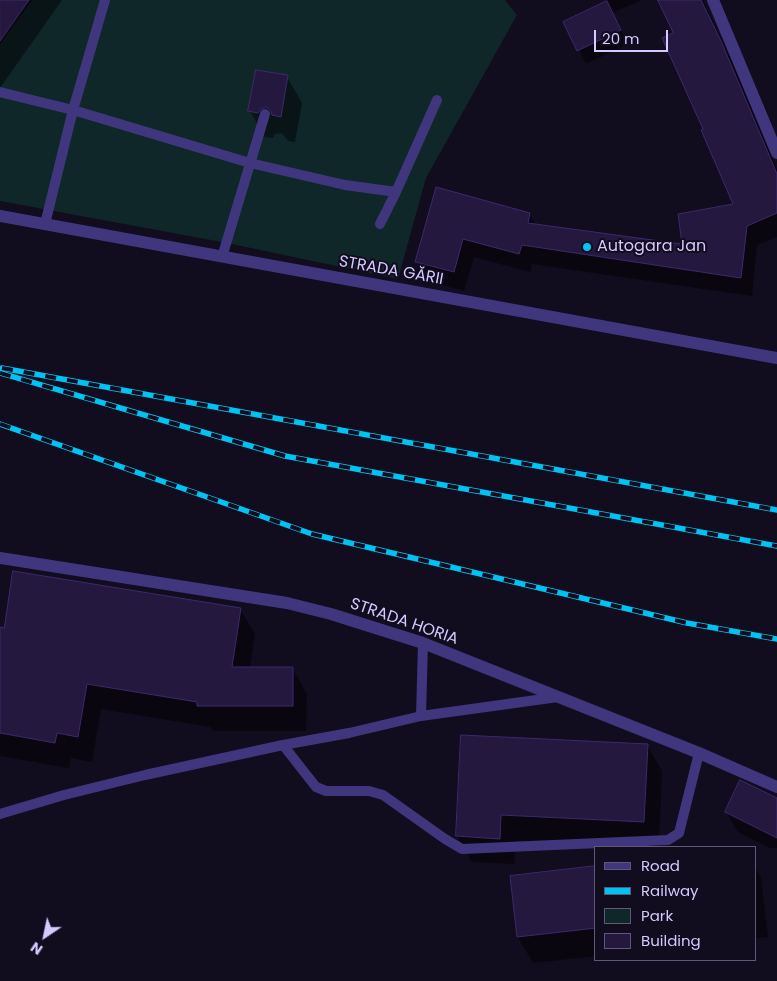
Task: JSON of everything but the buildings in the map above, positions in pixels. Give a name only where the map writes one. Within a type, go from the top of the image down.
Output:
[{"type":"street","points":[[713,0],[777,153]]},
{"type":"street","name":"STRADA GĂRII","points":[[0,216],[777,358]]},
{"type":"street","name":"STRADA HORIA","points":[[0,558],[287,603],[331,614],[423,643],[699,753],[777,787]]},
{"type":"lane","points":[[44,224],[73,110],[105,0]]},
{"type":"lane","points":[[0,92],[73,110],[250,163],[344,184],[396,192]]},
{"type":"lane","points":[[380,224],[437,100]]},
{"type":"lane","points":[[222,257],[265,114]]},
{"type":"lane","points":[[421,716],[423,643]]},
{"type":"lane","points":[[0,814],[64,795],[145,775],[282,745],[349,733],[421,716],[558,697]]},
{"type":"lane","points":[[282,745],[316,787],[326,791],[369,790],[383,795],[462,849],[668,840],[679,833],[699,753]]},
{"type":"green space","points":[[32,0],[505,0],[517,15],[426,178],[398,279],[227,243],[0,201],[0,44]]},
{"type":"railway","points":[[2,368],[777,510]]},
{"type":"railway","points":[[0,373],[285,456],[777,546]]},
{"type":"railway","points":[[0,424],[312,534],[687,623],[777,639]]},
{"type":"place","name":"Autogara Jan","points":[[587,247]]}]
